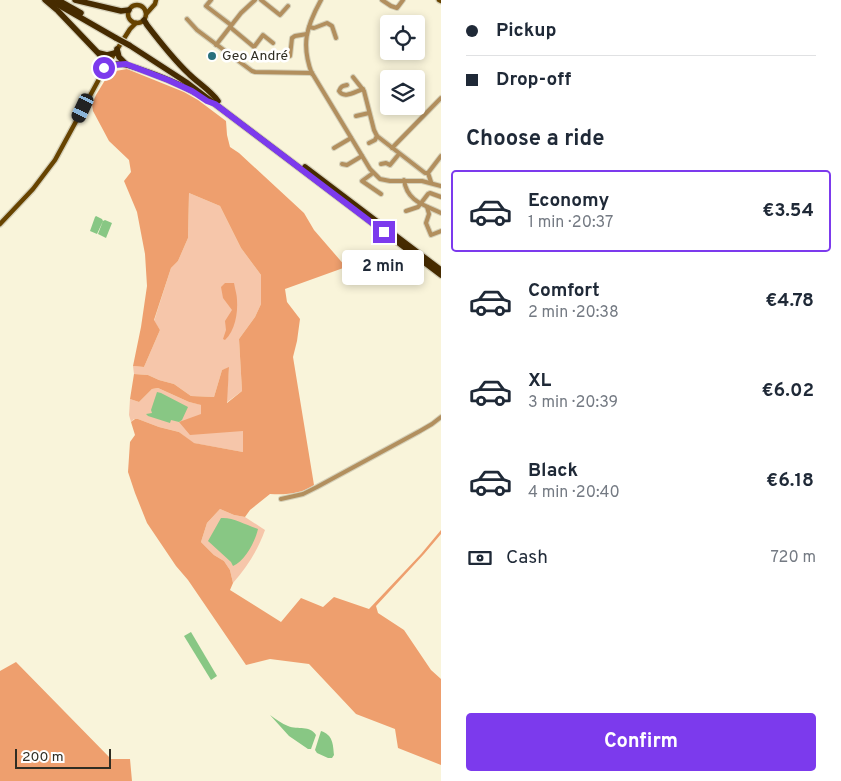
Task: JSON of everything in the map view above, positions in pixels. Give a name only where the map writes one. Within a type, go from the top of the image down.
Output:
[{"type":"highway","points":[[45,0],[97,52],[103,61],[104,70]]},
{"type":"highway","points":[[50,0],[117,36]]},
{"type":"highway","points":[[58,0],[129,43],[216,102],[441,270]]},
{"type":"highway","points":[[75,0],[120,11],[129,10]]},
{"type":"highway","points":[[144,20],[181,66],[213,94],[216,102]]},
{"type":"highway","points":[[97,52],[107,55],[116,51],[126,64],[188,88],[207,101],[216,102],[441,275]]},
{"type":"highway","points":[[101,76],[114,65],[126,64]]},
{"type":"main road","points":[[144,7],[155,0]]},
{"type":"main road","points":[[147,13],[144,7],[137,4],[129,10],[128,17],[134,22],[141,23],[155,4],[155,0]]},
{"type":"main road","points":[[0,224],[33,189],[55,160],[104,70],[134,22]]},
{"type":"street","points":[[211,0],[206,6],[254,47],[263,35],[273,43]]},
{"type":"street","points":[[216,45],[241,13],[255,0]]},
{"type":"street","points":[[261,0],[280,15],[288,6]]},
{"type":"street","points":[[320,0],[307,34],[306,51],[308,63],[315,82],[350,138],[373,173],[385,180],[422,181],[441,186]]},
{"type":"street","points":[[382,0],[397,8],[403,0]]},
{"type":"street","points":[[187,19],[197,30],[252,71],[312,74]]},
{"type":"street","points":[[309,27],[314,28],[327,22],[332,26],[336,38]]},
{"type":"street","points":[[290,56],[292,38],[307,34]]},
{"type":"street","points":[[353,78],[363,90],[377,136],[427,173],[431,182]]},
{"type":"street","points":[[347,85],[341,86],[339,91],[346,96],[363,90]]},
{"type":"street","points":[[392,148],[441,98]]},
{"type":"street","points":[[356,116],[369,113]]},
{"type":"street","points":[[369,143],[375,140],[377,136]]},
{"type":"street","points":[[334,148],[350,138]]},
{"type":"street","points":[[381,164],[386,162],[390,166],[399,154]]},
{"type":"street","points":[[342,164],[347,166],[362,156]]},
{"type":"street","points":[[422,181],[441,156]]},
{"type":"street","points":[[373,173],[362,181],[380,194]]},
{"type":"street","points":[[404,180],[404,188],[419,204],[441,213]]},
{"type":"street","points":[[406,211],[418,207],[430,193],[441,197]]},
{"type":"street","points":[[427,207],[429,214],[426,223],[431,235],[441,231]]},
{"type":"street","points":[[281,498],[303,494],[317,487],[420,431],[441,416]]},
{"type":"shaded area","points":[[127,69],[184,92],[226,121],[230,147],[239,153],[304,213],[314,230],[346,267],[285,289],[287,302],[300,319],[293,357],[314,485],[293,493],[270,494],[250,510],[245,517],[220,509],[207,523],[201,542],[214,555],[224,561],[230,570],[233,583],[230,590],[281,622],[301,598],[323,607],[334,597],[369,609],[441,530],[441,534],[424,554],[376,606],[378,613],[404,630],[431,670],[441,679],[441,765],[398,748],[395,729],[356,714],[309,664],[270,659],[246,665],[147,523],[128,472],[130,442],[135,435],[131,422],[138,419],[179,432],[194,443],[243,452],[243,431],[190,435],[179,422],[201,414],[201,405],[189,402],[158,388],[152,389],[139,402],[130,399],[134,374],[148,375],[174,384],[191,396],[214,397],[222,370],[229,367],[227,403],[242,391],[239,339],[255,317],[261,304],[261,275],[241,248],[220,206],[189,193],[188,238],[178,261],[171,268],[154,320],[160,330],[144,367],[133,366],[147,286],[145,254],[137,212],[124,181],[131,172],[129,160],[109,141],[93,111],[92,104],[110,72]]},
{"type":"shaded area","points":[[189,193],[220,206],[241,248],[261,275],[261,304],[255,317],[239,339],[242,391],[226,403],[229,368],[222,370],[214,397],[191,396],[174,384],[148,375],[134,374],[133,366],[144,367],[160,330],[154,321],[171,268],[178,261],[188,238]]},
{"type":"shaded area","points":[[96,216],[103,221],[97,234],[90,231]]},
{"type":"shaded area","points":[[103,221],[112,223],[106,238],[98,234]]},
{"type":"shaded area","points":[[225,283],[234,283],[237,305],[233,327],[225,340],[223,339],[226,330],[225,321],[232,310],[223,298],[221,287]]},
{"type":"shaded area","points":[[158,388],[189,402],[202,405],[201,414],[243,430],[243,452],[193,443],[179,432],[138,419],[134,419],[131,422],[129,415],[130,399],[139,402],[152,389]]},
{"type":"shaded area","points":[[157,392],[188,407],[182,420],[179,422],[171,420],[170,423],[146,414],[152,413],[151,410]]},
{"type":"shaded area","points":[[220,509],[245,517],[265,530],[252,558],[233,583],[230,570],[224,561],[214,555],[201,542],[207,523]]},
{"type":"shaded area","points":[[221,518],[235,520],[258,529],[249,551],[242,560],[233,566],[208,541]]},
{"type":"shaded area","points":[[191,632],[217,676],[211,680],[184,636]]},
{"type":"shaded area","points":[[16,662],[111,759],[130,759],[132,781],[0,781],[0,671]]},
{"type":"shaded area","points":[[270,715],[288,726],[307,729],[313,732],[316,735],[311,749],[308,749],[289,736]]},
{"type":"shaded area","points":[[321,731],[332,740],[334,755],[332,758],[317,753],[315,750]]},
{"type":"place","name":"Geo André","points":[[212,56]]},
{"type":"route","points":[[104,68],[101,76],[114,65],[126,64],[188,88],[215,104],[384,232]]}]
